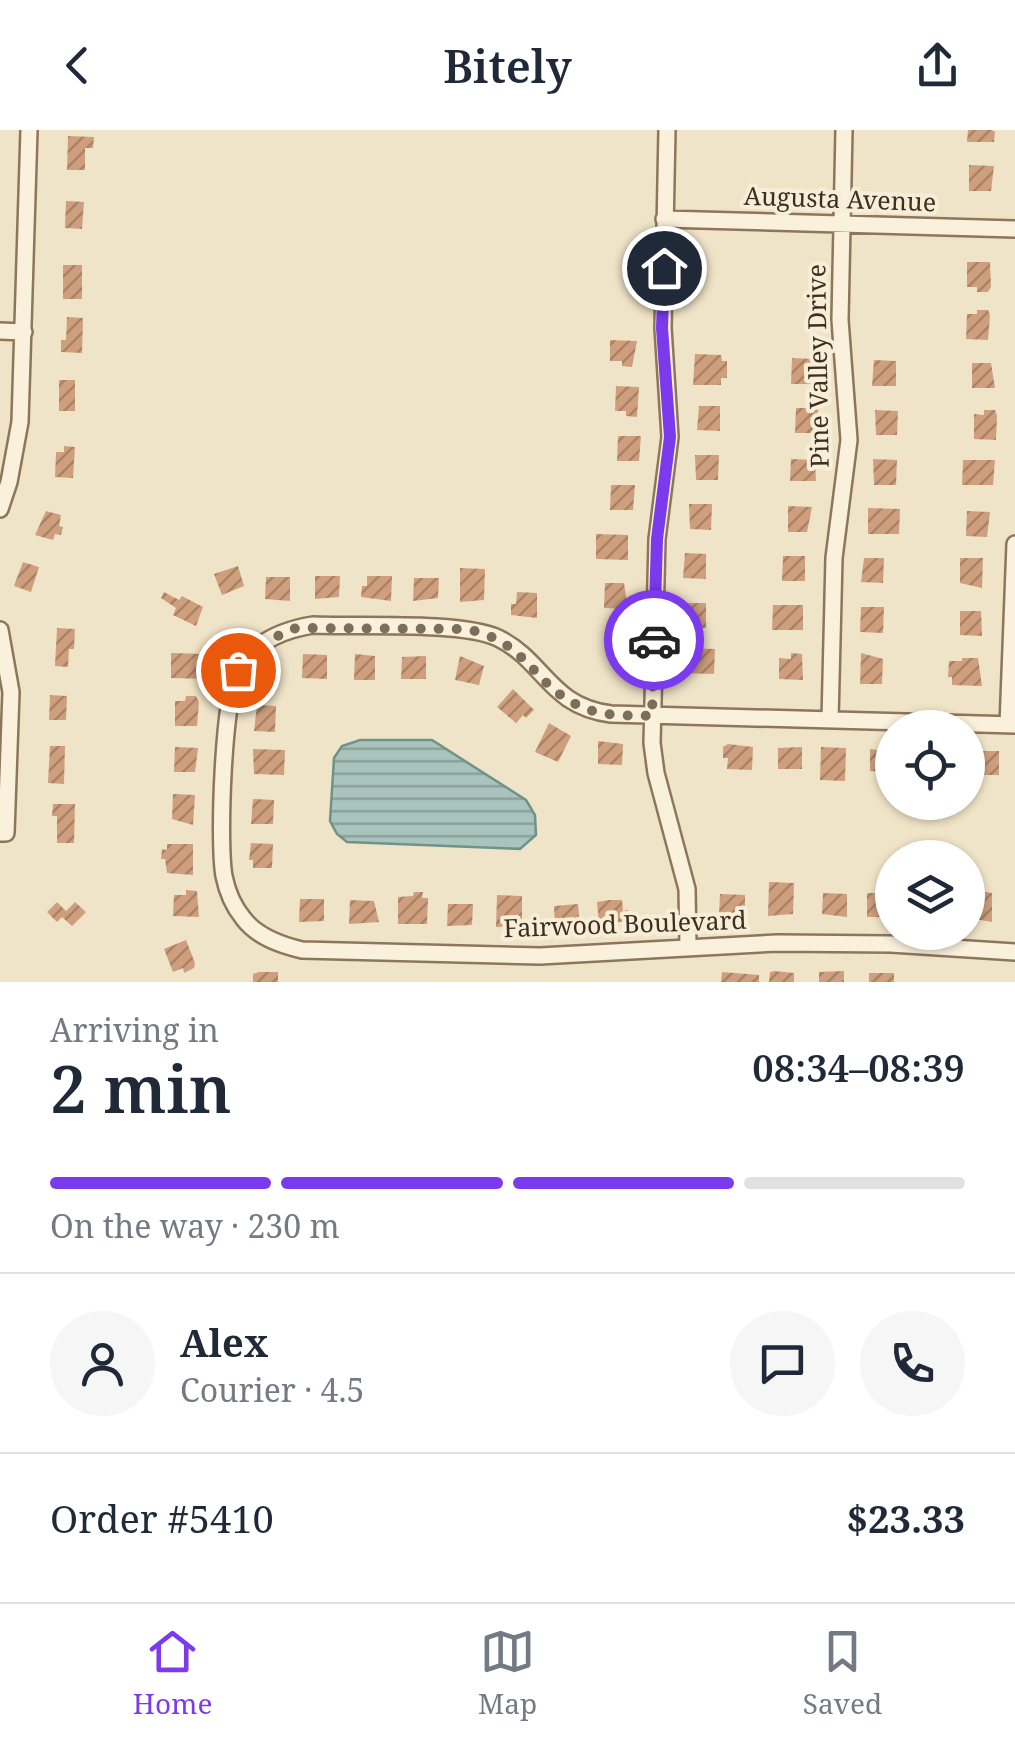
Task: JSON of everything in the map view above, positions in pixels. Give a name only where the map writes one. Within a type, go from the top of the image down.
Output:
[{"type":"street","points":[[0,509],[20,422],[29,130]]},
{"type":"street","points":[[667,130],[662,328],[670,437],[657,539],[652,716],[656,773],[687,889],[688,946]]},
{"type":"street","name":"Pine Valley Drive","points":[[830,720],[834,558],[849,440],[840,320],[844,130]]},
{"type":"street","name":"Augusta Avenue","points":[[664,220],[1015,229]]},
{"type":"street","points":[[0,331],[24,332]]},
{"type":"street","points":[[652,716],[1011,725],[1015,544]]},
{"type":"street","name":"Fairwood Boulevard","points":[[652,716],[611,714],[580,706],[554,689],[512,646],[482,632],[313,626],[285,630],[252,652],[237,672],[226,713],[224,873],[244,921],[274,942],[302,950],[540,956],[688,946],[892,944],[1015,952]]},
{"type":"street","points":[[0,630],[12,692],[3,833]]},
{"type":"water","points":[[360,740],[432,740],[526,800],[535,815],[536,835],[520,849],[347,842],[330,821],[334,758],[342,746]]},
{"type":"building","points":[[968,130],[992,130],[994,142],[967,142]]},
{"type":"building","points":[[68,136],[94,137],[93,148],[85,148],[85,170],[67,170]]},
{"type":"building","points":[[969,165],[994,166],[991,191],[969,191]]},
{"type":"building","points":[[66,201],[84,202],[82,229],[65,228]]},
{"type":"building","points":[[967,262],[990,262],[988,292],[967,287]]},
{"type":"building","points":[[63,265],[82,265],[82,299],[63,299]]},
{"type":"building","points":[[977,310],[988,310],[990,315],[988,340],[966,339],[967,314],[977,314]]},
{"type":"building","points":[[67,317],[83,318],[82,353],[61,352]]},
{"type":"building","points":[[610,340],[637,341],[632,367],[622,366],[622,361],[610,361]]},
{"type":"building","points":[[695,354],[721,355],[722,361],[727,361],[727,378],[721,378],[721,385],[693,385]]},
{"type":"building","points":[[792,358],[814,359],[815,384],[791,384]]},
{"type":"building","points":[[874,360],[896,361],[896,386],[872,386]]},
{"type":"building","points":[[972,363],[991,363],[995,388],[972,388]]},
{"type":"building","points":[[59,380],[75,380],[75,411],[59,411]]},
{"type":"building","points":[[616,386],[639,387],[637,417],[615,411]]},
{"type":"building","points":[[699,406],[720,406],[720,431],[697,430]]},
{"type":"building","points":[[796,408],[818,408],[819,433],[795,433]]},
{"type":"building","points":[[875,410],[898,411],[897,435],[876,435]]},
{"type":"building","points":[[984,410],[995,410],[996,440],[974,439],[974,414],[984,415]]},
{"type":"building","points":[[618,436],[641,436],[639,461],[617,461]]},
{"type":"building","points":[[64,446],[75,447],[73,478],[55,477],[56,452],[64,452]]},
{"type":"building","points":[[695,455],[719,455],[718,480],[696,480]]},
{"type":"building","points":[[791,459],[815,460],[816,481],[790,481]]},
{"type":"building","points":[[873,459],[897,460],[896,485],[874,485]]},
{"type":"building","points":[[963,460],[995,460],[993,485],[962,485]]},
{"type":"building","points":[[611,485],[635,485],[633,510],[610,510]]},
{"type":"building","points":[[689,504],[712,504],[711,530],[690,529]]},
{"type":"building","points":[[788,506],[812,507],[807,532],[788,532]]},
{"type":"building","points":[[868,508],[900,509],[899,534],[868,534]]},
{"type":"building","points":[[46,511],[61,515],[61,535],[55,534],[53,540],[35,535]]},
{"type":"building","points":[[967,511],[990,512],[987,537],[966,536]]},
{"type":"building","points":[[596,534],[628,535],[628,560],[596,559]]},
{"type":"building","points":[[685,553],[706,554],[706,579],[683,578]]},
{"type":"building","points":[[783,556],[805,556],[805,581],[782,581]]},
{"type":"building","points":[[864,558],[884,558],[883,583],[861,582]]},
{"type":"building","points":[[960,558],[983,558],[982,588],[960,583]]},
{"type":"building","points":[[23,562],[39,567],[31,592],[14,586]]},
{"type":"building","points":[[238,566],[244,586],[222,595],[214,574]]},
{"type":"building","points":[[460,568],[485,569],[484,600],[460,602]]},
{"type":"building","points":[[315,576],[340,576],[339,597],[315,599]]},
{"type":"building","points":[[367,576],[392,576],[391,601],[361,597]]},
{"type":"building","points":[[266,577],[290,577],[290,601],[265,599]]},
{"type":"building","points":[[414,578],[439,578],[438,598],[413,601]]},
{"type":"building","points":[[605,583],[624,583],[628,609],[604,608]]},
{"type":"building","points":[[164,592],[203,607],[196,626],[173,615],[176,608],[161,598]]},
{"type":"building","points":[[517,592],[537,593],[537,618],[511,615]]},
{"type":"building","points":[[684,603],[706,603],[706,628],[682,628]]},
{"type":"building","points":[[773,605],[803,605],[803,630],[772,630]]},
{"type":"building","points":[[861,607],[884,607],[883,633],[860,632]]},
{"type":"building","points":[[960,611],[981,611],[982,636],[960,635]]},
{"type":"building","points":[[57,628],[75,629],[68,667],[55,666]]},
{"type":"building","points":[[682,648],[715,649],[714,674],[681,673]]},
{"type":"building","points":[[171,653],[204,654],[204,679],[171,678]]},
{"type":"building","points":[[791,653],[802,654],[803,680],[779,679],[779,658],[791,659]]},
{"type":"building","points":[[861,653],[883,659],[882,684],[860,684]]},
{"type":"building","points":[[303,654],[327,655],[327,679],[302,678]]},
{"type":"building","points":[[355,654],[375,656],[375,680],[354,680]]},
{"type":"building","points":[[426,656],[426,679],[401,679],[402,657]]},
{"type":"building","points":[[460,656],[484,666],[479,685],[455,680]]},
{"type":"building","points":[[978,658],[982,686],[952,685],[949,661]]},
{"type":"building","points":[[513,689],[534,710],[516,723],[497,707]]},
{"type":"building","points":[[50,695],[67,696],[66,720],[49,720]]},
{"type":"building","points":[[186,696],[196,696],[199,702],[197,726],[175,726],[175,701],[185,701]]},
{"type":"building","points":[[257,705],[276,706],[275,732],[254,731]]},
{"type":"building","points":[[549,723],[571,736],[558,762],[535,752]]},
{"type":"building","points":[[598,741],[623,744],[622,765],[598,764]]},
{"type":"building","points":[[50,746],[65,746],[64,784],[48,783]]},
{"type":"building","points":[[175,747],[198,748],[195,772],[174,772]]},
{"type":"building","points":[[723,747],[753,747],[752,770],[727,769]]},
{"type":"building","points":[[802,747],[802,769],[778,769],[778,748]]},
{"type":"building","points":[[821,747],[846,748],[845,781],[820,780]]},
{"type":"building","points":[[253,749],[285,750],[284,775],[254,774]]},
{"type":"building","points":[[870,749],[875,750],[875,771],[870,771]]},
{"type":"building","points":[[985,751],[999,751],[999,775],[985,775]]},
{"type":"building","points":[[173,794],[195,795],[193,825],[172,819]]},
{"type":"building","points":[[253,799],[274,800],[273,824],[251,824]]},
{"type":"building","points":[[53,804],[75,804],[74,843],[57,843]]},
{"type":"building","points":[[251,843],[273,844],[272,868],[253,868],[253,860],[249,860]]},
{"type":"building","points":[[167,844],[193,844],[193,875],[167,873],[165,859],[161,859]]},
{"type":"building","points":[[769,882],[794,883],[793,914],[768,916]]},
{"type":"building","points":[[186,890],[197,891],[199,917],[173,916],[174,895],[186,895]]},
{"type":"building","points":[[414,892],[423,892],[422,898],[428,898],[427,924],[398,924],[398,897],[413,896]]},
{"type":"building","points":[[985,892],[992,893],[992,922],[985,921]]},
{"type":"building","points":[[823,893],[847,894],[847,917],[822,914]]},
{"type":"building","points":[[867,893],[875,893],[875,917],[867,917]]},
{"type":"building","points":[[720,894],[745,895],[745,912],[740,911],[735,917],[719,916]]},
{"type":"building","points":[[497,895],[522,896],[522,926],[496,927]]},
{"type":"building","points":[[300,899],[324,899],[324,921],[299,922]]},
{"type":"building","points":[[350,900],[374,901],[379,922],[349,924]]},
{"type":"building","points":[[622,900],[629,921],[599,924],[597,902]]},
{"type":"building","points":[[57,902],[66,911],[75,902],[86,912],[72,926],[62,917],[57,922],[47,912]]},
{"type":"building","points":[[448,904],[473,904],[472,925],[447,926]]},
{"type":"building","points":[[578,904],[580,927],[555,925],[554,906]]},
{"type":"building","points":[[186,940],[194,968],[184,973],[183,968],[173,972],[164,949]]},
{"type":"building","points":[[844,971],[844,982],[819,982],[819,972]]},
{"type":"building","points":[[278,972],[278,982],[253,982],[253,974]]},
{"type":"building","points":[[722,972],[759,975],[759,982],[721,982]]},
{"type":"building","points":[[770,972],[794,973],[794,982],[769,982]]},
{"type":"building","points":[[869,973],[894,973],[894,982],[869,982]]},
{"type":"way so far","points":[[238,670],[262,643],[296,628],[465,629],[496,637],[512,646],[554,689],[580,706],[595,712],[652,716],[654,640]]},
{"type":"route","points":[[654,640],[657,539],[670,437],[662,328],[664,268]]}]
